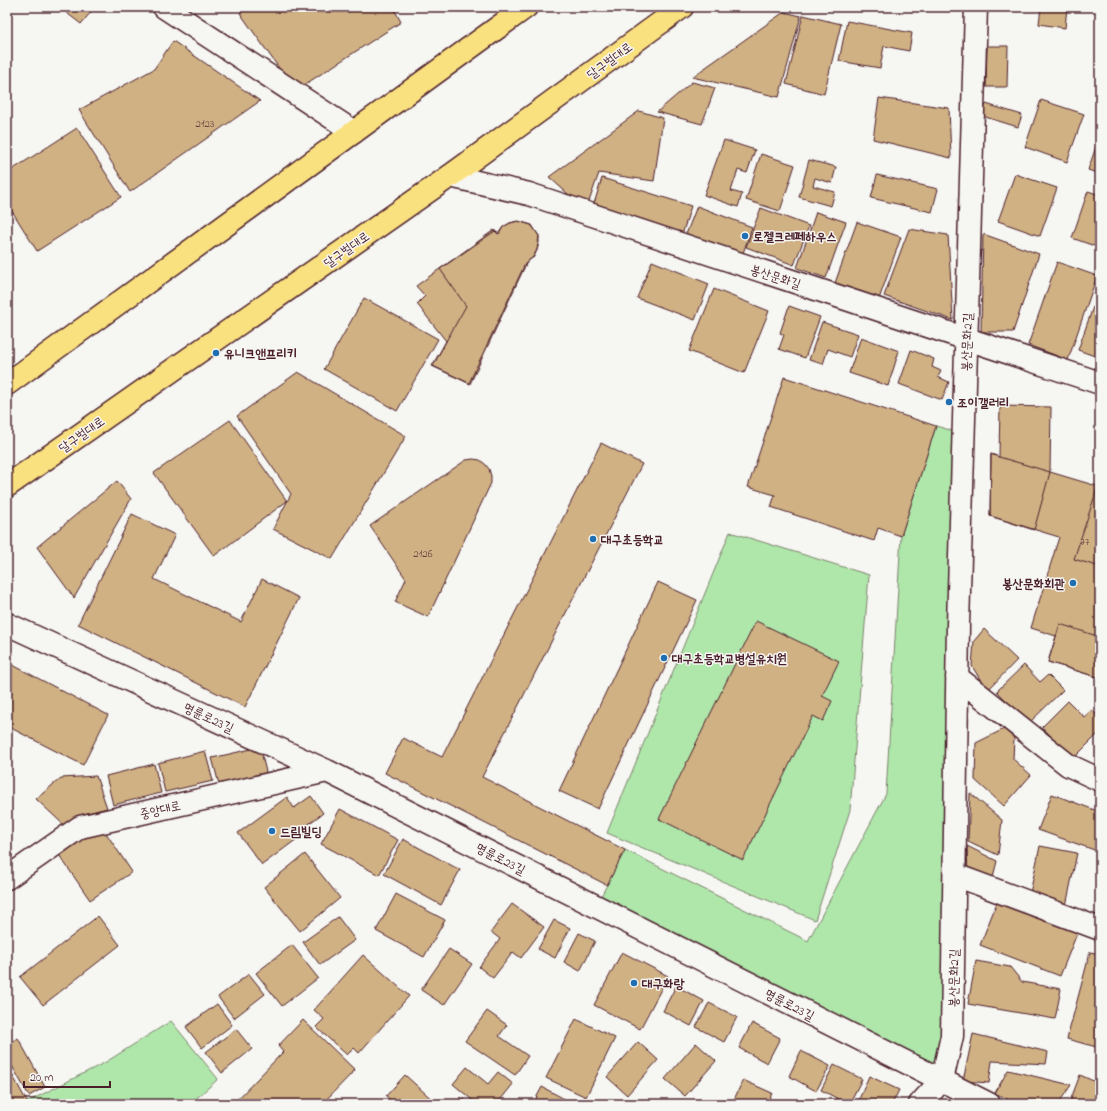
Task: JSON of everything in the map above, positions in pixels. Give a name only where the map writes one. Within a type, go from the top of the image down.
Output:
[{"type":"main road","points":[[7,384],[526,7]]},
{"type":"main road","name":"달구벌대로","points":[[7,486],[450,176],[682,7]]},
{"type":"street","points":[[164,7],[354,132]]},
{"type":"street","name":"봉산문화2길","points":[[942,1080],[952,1036],[957,677],[976,7]]},
{"type":"street","name":"봉산문화길","points":[[450,176],[529,194],[1100,383]]},
{"type":"street","name":"명륜로23길","points":[[7,624],[326,771],[989,1104]]},
{"type":"street","points":[[957,677],[1068,765],[1100,780]]},
{"type":"street","name":"중앙대로","points":[[7,878],[80,827],[326,771]]},
{"type":"street","points":[[955,875],[1100,930]]},
{"type":"street","points":[[920,1104],[942,1080]]},
{"type":"green space","points":[[936,426],[960,433],[942,1080],[596,906],[625,850],[808,941],[886,794],[901,536]]},
{"type":"green space","points":[[730,532],[869,575],[850,810],[815,920],[607,833]]},
{"type":"green space","points":[[171,1021],[218,1079],[190,1104],[25,1104],[106,1062]]},
{"type":"building","points":[[59,7],[95,7],[81,24]]},
{"type":"building","points":[[249,7],[393,7],[401,22],[301,87],[291,85],[240,13]]},
{"type":"building","points":[[864,7],[882,7],[877,10]]},
{"type":"building","points":[[1041,7],[1067,7],[1065,28],[1039,24]]},
{"type":"building","points":[[784,12],[801,16],[779,97],[692,77]]},
{"type":"building","points":[[803,15],[841,24],[824,94],[786,84]]},
{"type":"building","points":[[847,21],[912,33],[909,51],[884,46],[880,68],[839,61]]},
{"type":"building","points":[[173,41],[260,101],[130,192],[79,110],[154,69]]},
{"type":"building","points":[[987,46],[1008,46],[1007,87],[986,87]]},
{"type":"building","points":[[692,82],[715,88],[702,124],[657,112]]},
{"type":"building","points":[[879,98],[949,108],[951,158],[873,139]]},
{"type":"building","points":[[1041,100],[1084,114],[1067,162],[1025,147]]},
{"type":"building","points":[[986,104],[1022,115],[1018,127],[982,116]]},
{"type":"building","points":[[639,111],[663,118],[654,181],[599,173],[586,210],[549,177]]},
{"type":"building","points":[[77,128],[121,197],[37,251],[7,203],[7,173]]},
{"type":"building","points":[[1100,135],[1100,174],[1088,170]]},
{"type":"building","points":[[724,140],[755,150],[747,173],[738,170],[731,191],[742,194],[738,207],[704,195]]},
{"type":"building","points":[[761,154],[795,165],[780,211],[746,200]]},
{"type":"building","points":[[809,160],[836,167],[832,183],[815,178],[813,186],[835,192],[831,206],[799,197]]},
{"type":"building","points":[[1015,174],[1057,188],[1040,236],[998,221]]},
{"type":"building","points":[[877,175],[938,189],[932,212],[871,198]]},
{"type":"building","points":[[602,178],[691,206],[682,235],[593,207]]},
{"type":"building","points":[[1088,191],[1100,195],[1100,248],[1072,238]]},
{"type":"building","points":[[697,206],[752,227],[741,259],[685,237]]},
{"type":"building","points":[[761,208],[809,226],[794,265],[746,247]]},
{"type":"building","points":[[816,212],[846,222],[826,278],[797,268]]},
{"type":"building","points":[[518,221],[531,225],[539,236],[537,250],[533,257],[525,264],[469,383],[433,366],[446,341],[417,304],[425,296],[416,286],[494,230],[498,234],[503,227]]},
{"type":"building","points":[[518,221],[532,225],[539,236],[537,250],[534,257],[526,264],[470,384],[432,366],[466,306],[440,269],[495,231],[499,234],[503,227]]},
{"type":"building","points":[[857,222],[901,237],[879,299],[835,283]]},
{"type":"building","points":[[909,229],[948,235],[953,320],[884,296]]},
{"type":"building","points":[[983,234],[1039,254],[1013,332],[981,332]]},
{"type":"building","points":[[652,261],[709,284],[695,320],[637,298]]},
{"type":"building","points":[[1057,262],[1097,276],[1068,360],[1028,345]]},
{"type":"building","points":[[714,289],[769,311],[744,373],[689,351]]},
{"type":"building","points":[[7,293],[11,298],[7,301]]},
{"type":"building","points":[[364,298],[438,339],[397,411],[324,369]]},
{"type":"building","points":[[789,306],[820,317],[805,358],[779,349],[784,335],[780,333]]},
{"type":"building","points":[[1093,307],[1100,309],[1100,358],[1078,350]]},
{"type":"building","points":[[822,322],[858,334],[850,357],[828,349],[823,364],[809,360]]},
{"type":"building","points":[[861,337],[899,351],[888,386],[849,373]]},
{"type":"building","points":[[911,350],[934,359],[932,367],[941,371],[938,377],[949,382],[942,400],[899,384]]},
{"type":"building","points":[[298,372],[406,436],[332,559],[273,529],[291,494],[237,416]]},
{"type":"building","points":[[784,377],[936,426],[901,536],[878,528],[874,541],[771,507],[775,495],[748,487]]},
{"type":"building","name":"봉산문화회관","points":[[1000,406],[1051,407],[1050,472],[1100,487],[1100,678],[1048,662],[1056,636],[1031,628],[1059,537],[990,516],[991,454],[999,457]]},
{"type":"building","points":[[230,420],[287,501],[214,556],[154,473]]},
{"type":"building","points":[[601,443],[642,464],[482,777],[625,850],[607,885],[385,773],[403,738],[442,757]]},
{"type":"building","points":[[991,454],[1050,472],[1034,530],[990,516]]},
{"type":"building","points":[[466,460],[480,460],[489,469],[491,483],[428,617],[395,602],[406,579],[370,526]]},
{"type":"building","points":[[117,481],[131,499],[74,598],[37,547]]},
{"type":"building","points":[[1098,486],[1100,487],[1100,567],[1074,559]]},
{"type":"building","points":[[132,514],[175,535],[154,579],[241,622],[262,579],[299,598],[245,707],[78,624]]},
{"type":"building","points":[[658,582],[697,600],[598,809],[559,791]]},
{"type":"building","points":[[756,621],[839,661],[822,696],[832,701],[823,721],[813,716],[743,860],[659,819]]},
{"type":"building","points":[[1060,624],[1100,637],[1100,678],[1048,662]]},
{"type":"building","points":[[984,629],[1017,660],[987,691],[972,666],[974,641]]},
{"type":"building","points":[[7,662],[108,715],[83,765],[7,726]]},
{"type":"building","points":[[1024,665],[1040,682],[1048,675],[1063,690],[1028,724],[997,691]]},
{"type":"building","points":[[1068,701],[1084,717],[1092,710],[1100,718],[1100,732],[1073,759],[1042,727]]},
{"type":"building","points":[[1004,729],[1014,738],[1013,759],[1031,775],[1004,806],[975,780],[976,743]]},
{"type":"building","points":[[260,747],[267,776],[220,788],[212,758]]},
{"type":"building","points":[[205,751],[213,781],[165,792],[158,763]]},
{"type":"building","points":[[154,764],[161,793],[113,805],[106,776]]},
{"type":"building","points":[[96,776],[107,808],[80,815],[66,827],[36,799],[61,778]]},
{"type":"building","points":[[970,793],[1002,820],[998,855],[968,841]]},
{"type":"building","points":[[1052,794],[1100,812],[1100,852],[1038,830]]},
{"type":"building","name":"드림빌딩","points":[[311,796],[323,813],[302,829],[305,833],[262,865],[238,833],[287,797],[294,808]]},
{"type":"building","points":[[340,809],[398,840],[379,875],[321,844]]},
{"type":"building","points":[[100,824],[132,872],[90,900],[57,852]]},
{"type":"building","points":[[403,839],[460,870],[441,905],[384,874]]},
{"type":"building","points":[[967,846],[997,861],[991,885],[968,875]]},
{"type":"building","points":[[1040,846],[1077,853],[1066,906],[1029,898]]},
{"type":"building","points":[[305,854],[340,898],[300,931],[264,887]]},
{"type":"building","points":[[396,894],[445,920],[424,957],[376,931]]},
{"type":"building","points":[[998,900],[1078,931],[1060,976],[980,945]]},
{"type":"building","points":[[512,904],[544,927],[521,958],[513,952],[493,978],[479,967],[500,939],[491,932]]},
{"type":"building","points":[[98,916],[120,945],[43,1005],[20,977]]},
{"type":"building","points":[[338,917],[355,940],[320,965],[303,942]]},
{"type":"building","points":[[554,920],[570,928],[555,958],[538,949]]},
{"type":"building","points":[[579,933],[595,941],[580,971],[564,962]]},
{"type":"building","points":[[292,945],[318,978],[282,1006],[256,973]]},
{"type":"building","points":[[449,949],[472,964],[444,1005],[421,990]]},
{"type":"building","points":[[622,952],[668,976],[640,1029],[594,1005]]},
{"type":"building","points":[[1090,952],[1100,954],[1100,1048],[1067,1039]]},
{"type":"building","points":[[363,955],[409,996],[359,1053],[354,1048],[347,1055],[316,1027],[324,1019],[314,1010]]},
{"type":"building","points":[[976,961],[1010,967],[1022,982],[1061,989],[1055,1019],[968,1004]]},
{"type":"building","points":[[249,974],[265,994],[234,1018],[218,997]]},
{"type":"building","points":[[676,986],[704,1001],[691,1026],[663,1011]]},
{"type":"building","points":[[709,1003],[737,1017],[724,1042],[696,1027]]},
{"type":"building","points":[[217,1004],[232,1025],[202,1048],[186,1027]]},
{"type":"building","points":[[487,1011],[507,1025],[499,1036],[528,1056],[515,1075],[465,1041]]},
{"type":"building","points":[[576,1019],[615,1038],[586,1097],[546,1078]]},
{"type":"building","points":[[303,1020],[355,1070],[322,1104],[233,1104],[283,1052],[278,1046]]},
{"type":"building","points":[[752,1023],[780,1038],[767,1063],[739,1048]]},
{"type":"building","points":[[236,1029],[252,1049],[222,1073],[206,1052]]},
{"type":"building","points":[[973,1034],[1048,1052],[1046,1064],[992,1061],[989,1083],[963,1081]]},
{"type":"building","points":[[18,1038],[45,1087],[29,1096],[7,1057],[7,1044]]},
{"type":"building","points":[[638,1042],[658,1060],[627,1095],[607,1077]]},
{"type":"building","points":[[696,1043],[716,1061],[685,1096],[665,1079]]},
{"type":"building","points":[[801,1051],[830,1066],[816,1091],[789,1076]]},
{"type":"building","points":[[7,1065],[27,1102],[25,1104],[7,1104]]},
{"type":"building","points":[[834,1065],[862,1079],[849,1104],[821,1090]]},
{"type":"building","points":[[467,1067],[488,1084],[498,1072],[513,1084],[497,1104],[477,1104],[453,1084]]},
{"type":"building","points":[[1008,1070],[1071,1085],[1058,1104],[1017,1104],[995,1093]]},
{"type":"building","points":[[405,1075],[437,1104],[395,1104],[386,1096]]},
{"type":"building","points":[[1080,1075],[1100,1084],[1100,1104],[1069,1104]]},
{"type":"building","points":[[869,1076],[899,1090],[892,1104],[857,1104]]},
{"type":"building","points":[[743,1080],[772,1093],[767,1104],[732,1104]]},
{"type":"building","points":[[542,1087],[574,1104],[533,1104]]},
{"type":"building","points":[[461,1097],[469,1104],[455,1104]]},
{"type":"building","points":[[604,1101],[628,1102],[627,1104],[604,1104]]},
{"type":"building","points":[[641,1102],[664,1104],[641,1104]]},
{"type":"place","name":"로젤크레페하우스","points":[[745,236]]},
{"type":"place","name":"유니크앤프리키","points":[[216,353]]},
{"type":"place","name":"조이갤러리","points":[[949,402]]},
{"type":"place","name":"대구초등학교","points":[[593,539]]},
{"type":"place","name":"봉산문화회관","points":[[1073,583]]},
{"type":"place","name":"대구초등학교병설유치원","points":[[664,658]]},
{"type":"place","name":"드림빌딩","points":[[272,831]]},
{"type":"place","name":"대구화랑","points":[[634,983]]}]
